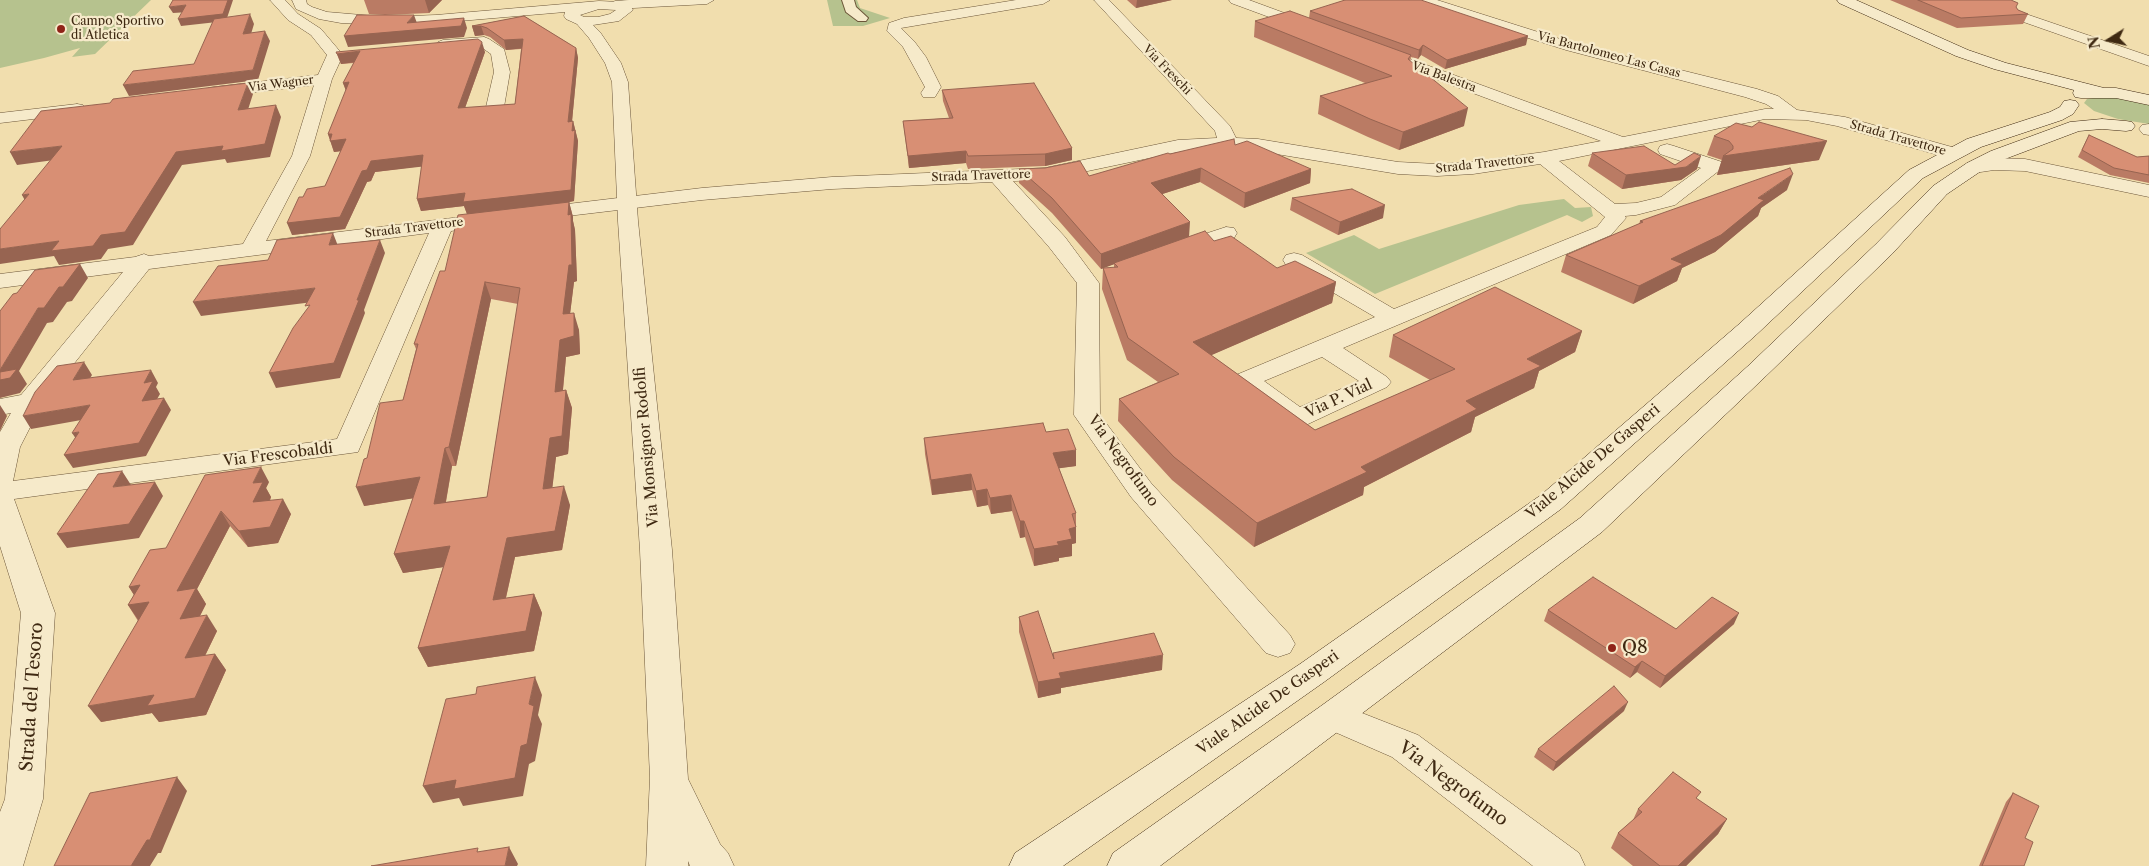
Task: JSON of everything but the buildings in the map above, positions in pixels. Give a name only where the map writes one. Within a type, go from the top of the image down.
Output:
[{"type":"street","points":[[277,0],[293,17],[316,32],[335,55]]},
{"type":"street","points":[[299,0],[301,6],[314,13],[348,19],[416,20],[590,6],[620,9]]},
{"type":"street","points":[[544,10],[588,23],[620,9],[663,2],[707,0]]},
{"type":"street","points":[[848,0],[850,9],[862,18]]},
{"type":"street","points":[[903,8],[923,10],[984,0]]},
{"type":"street","points":[[929,93],[933,87],[922,64],[909,44],[894,31],[894,26],[904,22],[1043,0]]},
{"type":"street","name":"Via Freschi","points":[[1101,0],[1224,130],[1228,143]]},
{"type":"street","points":[[1236,0],[1329,34]]},
{"type":"street","name":"Via Bartolomeo Las Casas","points":[[1423,0],[1571,47],[1751,93],[1772,100],[1792,114]]},
{"type":"street","points":[[1844,0],[1926,38],[2000,66],[2100,92]]},
{"type":"street","points":[[588,23],[575,11],[590,6]]},
{"type":"street","points":[[2020,16],[2149,61]]},
{"type":"street","points":[[316,32],[348,19]]},
{"type":"street","name":"Via Monsignor Rodolfi","points":[[588,23],[614,63],[620,82],[627,204],[656,550],[669,778],[667,866]]},
{"type":"street","points":[[424,47],[484,42],[498,52],[502,72],[495,107]]},
{"type":"street","name":"Via Balestra","points":[[1365,48],[1623,143]]},
{"type":"street","points":[[335,55],[355,53]]},
{"type":"street","points":[[252,248],[301,156],[324,79],[335,55]]},
{"type":"street","points":[[2000,66],[2068,104]]},
{"type":"street","name":"Via Wagner","points":[[195,94],[324,79]]},
{"type":"street","name":"Viale Alcide De Gasperi","points":[[1128,866],[1591,525],[1884,249],[1930,199],[1963,160],[1974,143],[2056,116],[2067,110],[2067,97],[2073,94],[2100,92],[2149,99]]},
{"type":"street","name":"Viale Alcide De Gasperi","points":[[2068,104],[2096,118],[2149,130]]},
{"type":"street","points":[[0,118],[90,107]]},
{"type":"street","name":"Strada Travettore","points":[[0,281],[144,261],[702,194],[832,183],[1045,174],[1178,146],[1228,143],[1274,148],[1368,165],[1418,170],[1473,168],[1544,158],[1623,143],[1752,115],[1792,114],[1839,122],[1963,160],[2025,166],[2149,191]]},
{"type":"street","name":"Viale Alcide De Gasperi","points":[[1030,866],[1312,673],[1551,502],[1747,330],[1904,185],[1930,165],[1963,160],[2020,146],[2076,126],[2102,124],[2126,126]]},
{"type":"street","points":[[1610,210],[1636,209],[1668,201],[1715,166],[1667,150]]},
{"type":"street","points":[[1324,347],[1604,231],[1616,218],[1610,210],[1544,158]]},
{"type":"street","name":"Via Negrofumo","points":[[997,176],[1057,242],[1097,280],[1087,415],[1141,490],[1278,644]]},
{"type":"street","name":"Via Frescobaldi","points":[[0,492],[348,446],[443,225]]},
{"type":"street","points":[[1152,260],[1226,234]]},
{"type":"street","points":[[1294,260],[1393,318]]},
{"type":"street","points":[[0,478],[6,447],[30,402],[144,261]]},
{"type":"street","points":[[0,407],[30,402]]},
{"type":"street","name":"Strada del Tesoro","points":[[0,500],[38,613],[2,866]]},
{"type":"street","name":"Via Negrofumo","points":[[1334,716],[1405,746],[1564,866]]},
{"type":"street","points":[[669,778],[706,857],[713,866]]},
{"type":"green space","name":"Campo Sportivo di Atletica","points":[[0,0],[151,0],[95,54],[72,57],[80,48],[0,68]]},
{"type":"green space","points":[[827,0],[857,0],[860,8],[890,18],[863,26],[833,26]]},
{"type":"green space","points":[[2117,98],[2149,105],[2149,124],[2118,119],[2094,111],[2084,103],[2087,99]]},
{"type":"green space","points":[[1564,199],[1575,208],[1591,207],[1593,216],[1582,222],[1567,215],[1375,294],[1306,253],[1354,235],[1379,249],[1519,205]]},
{"type":"place","name":"Campo Sportivo di Atletica","points":[[61,29]]},
{"type":"place","name":"Q8","points":[[1612,648]]}]
